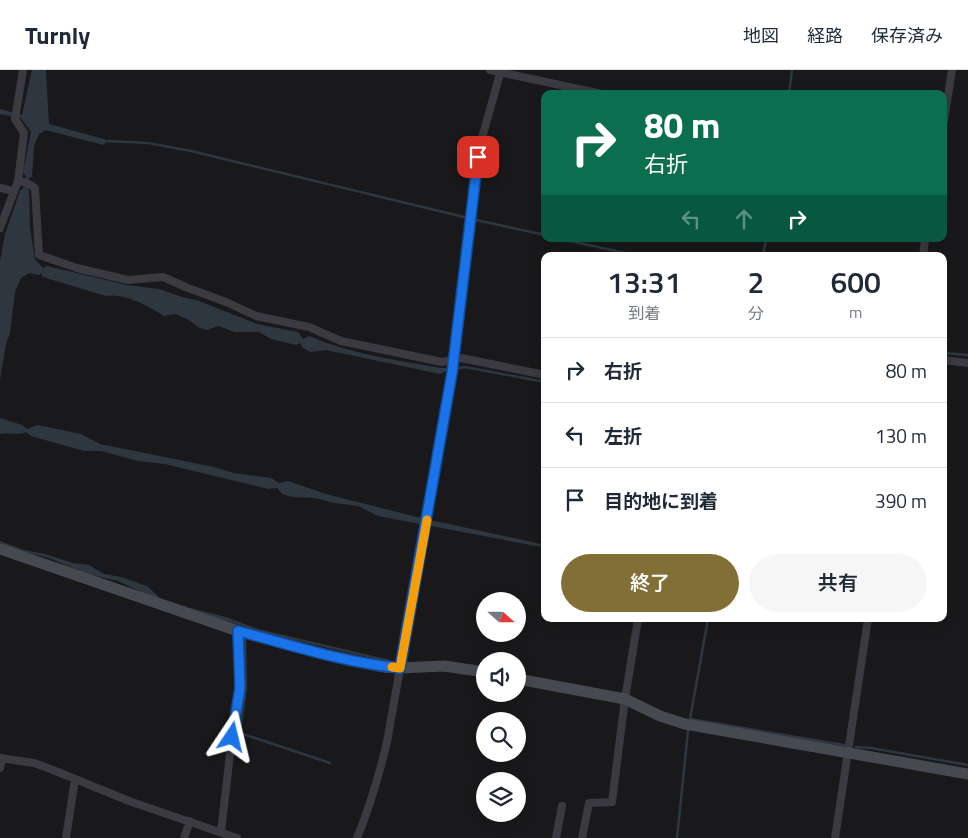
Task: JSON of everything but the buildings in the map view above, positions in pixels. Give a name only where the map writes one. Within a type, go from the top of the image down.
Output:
[{"type":"street","points":[[0,228],[13,191],[20,181],[24,133],[15,119],[24,70]]},
{"type":"street","points":[[490,70],[584,90]]},
{"type":"street","points":[[947,102],[952,70]]},
{"type":"street","points":[[357,838],[380,774],[387,742],[428,514],[452,366],[478,157],[501,71]]},
{"type":"street","points":[[20,181],[31,184],[35,188],[39,255],[77,268],[128,280],[163,277],[256,316],[309,327],[341,341],[442,362],[452,366]]},
{"type":"street","points":[[0,188],[13,191]]},
{"type":"street","points":[[452,366],[460,358],[541,374]]},
{"type":"street","points":[[947,360],[968,363]]},
{"type":"street","points":[[0,549],[238,631],[323,654],[383,667],[444,666],[476,671]]},
{"type":"street","points":[[582,838],[589,803],[612,802],[625,699],[638,622]]},
{"type":"street","points":[[835,838],[868,622]]},
{"type":"street","points":[[221,832],[232,737],[240,688],[238,631]]},
{"type":"street","points":[[526,680],[625,699],[660,716],[685,724],[968,774]]},
{"type":"street","points":[[0,768],[1,758],[34,764],[128,801],[237,838]]},
{"type":"street","points":[[66,838],[75,779]]},
{"type":"street","points":[[556,838],[562,806]]},
{"type":"street","points":[[184,838],[190,821]]},
{"type":"shaded area","points":[[32,70],[46,70],[49,124],[108,141],[103,145],[46,130],[39,134],[34,146],[32,177],[29,178],[27,188],[29,190],[30,228],[35,259],[43,268],[47,266],[127,285],[159,289],[199,301],[257,324],[298,332],[303,339],[309,336],[358,352],[446,368],[447,371],[440,374],[326,350],[310,352],[303,348],[300,343],[296,345],[271,339],[259,332],[235,332],[218,326],[207,330],[175,314],[164,316],[144,304],[128,298],[106,296],[43,277],[41,273],[39,275],[29,273],[21,278],[15,292],[10,333],[6,344],[0,380],[0,261],[5,234],[20,191],[24,187],[26,177],[23,172],[31,132],[21,118],[0,114],[0,109],[22,115]]},
{"type":"shaded area","points":[[0,418],[22,425],[27,429],[38,425],[81,434],[100,444],[214,467],[234,473],[271,478],[279,483],[288,481],[326,494],[421,518],[537,543],[536,546],[378,516],[358,506],[315,498],[292,497],[282,494],[277,488],[268,489],[165,464],[138,461],[101,451],[84,451],[31,436],[26,432],[20,434],[0,434]]},
{"type":"shaded area","points":[[0,541],[24,550],[45,554],[73,563],[89,565],[104,574],[121,577],[147,586],[160,598],[226,617],[258,629],[258,631],[158,600],[118,581],[87,574],[49,558],[0,544]]},
{"type":"waterway","points":[[790,90],[792,70]]},
{"type":"waterway","points":[[107,141],[148,143],[191,151],[464,217]]},
{"type":"waterway","points":[[476,220],[541,234]]},
{"type":"waterway","points":[[575,242],[621,252]]},
{"type":"waterway","points":[[764,252],[765,242]]},
{"type":"waterway","points":[[947,353],[968,355]]},
{"type":"waterway","points":[[453,369],[465,367],[541,381]]},
{"type":"waterway","points":[[534,544],[541,545]]},
{"type":"waterway","points":[[707,622],[690,719],[844,745]]},
{"type":"waterway","points":[[257,630],[389,661]]},
{"type":"waterway","points":[[245,639],[246,686],[240,733],[330,763]]},
{"type":"waterway","points":[[677,838],[688,731]]},
{"type":"waterway","points":[[856,747],[968,765]]},
{"type":"slow traffic","points":[[392,667],[400,668],[427,520]]},
{"type":"route","points":[[232,737],[240,688],[238,631],[323,654],[383,667],[400,668],[452,373],[478,157]]}]
